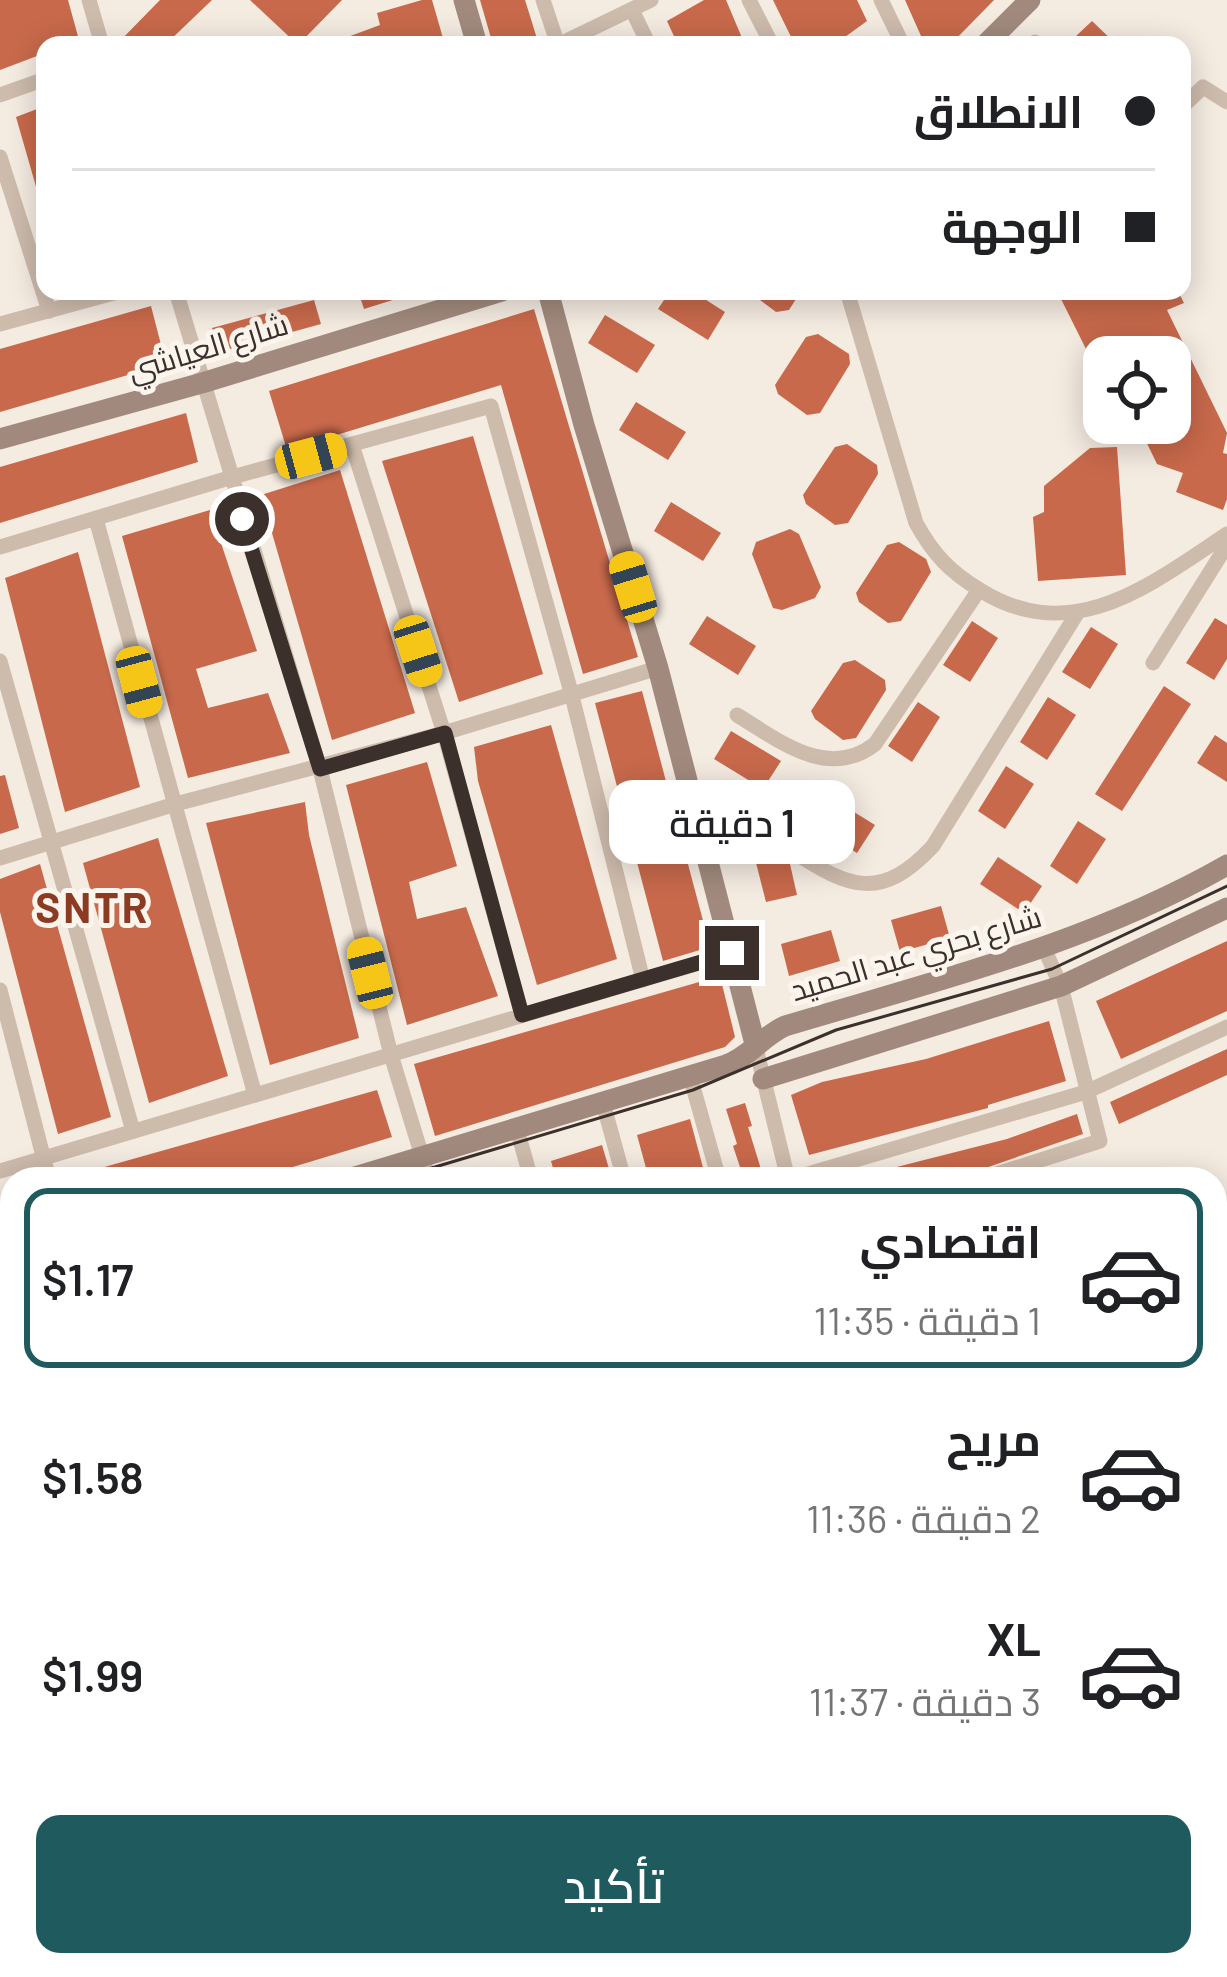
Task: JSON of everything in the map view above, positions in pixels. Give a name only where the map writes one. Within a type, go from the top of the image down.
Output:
[{"type":"street","points":[[89,0],[100,36]]},
{"type":"street","points":[[464,0],[474,36]]},
{"type":"street","points":[[543,0],[555,36]]},
{"type":"street","points":[[577,36],[651,0]]},
{"type":"street","points":[[749,0],[767,36]]},
{"type":"street","points":[[881,0],[899,36]]},
{"type":"street","points":[[991,36],[1008,9],[1030,0]]},
{"type":"street","points":[[632,10],[645,36]]},
{"type":"street","points":[[0,94],[36,82]]},
{"type":"street","points":[[1191,98],[1203,87],[1227,101]]},
{"type":"street","points":[[0,157],[36,270]]},
{"type":"street","points":[[46,300],[49,311]]},
{"type":"street","points":[[0,324],[89,300]]},
{"type":"street","points":[[179,300],[320,769],[391,1055],[426,1167]]},
{"type":"street","name":"شارع العياشي","points":[[0,439],[473,300]]},
{"type":"street","points":[[551,300],[658,668],[787,1167]]},
{"type":"street","points":[[850,300],[916,523],[933,554],[998,602],[1031,613],[1076,614],[1116,602],[1227,534]]},
{"type":"street","points":[[0,548],[229,478],[491,406],[571,692],[644,980]]},
{"type":"street","points":[[352,446],[445,733],[522,1015]]},
{"type":"street","points":[[96,518],[255,1096]]},
{"type":"street","points":[[1153,663],[1227,545]]},
{"type":"street","points":[[737,715],[794,750],[819,759],[862,754],[874,744],[979,590]]},
{"type":"street","points":[[792,851],[837,880],[854,884],[887,879],[917,862],[933,846],[1076,614]]},
{"type":"street","points":[[0,661],[133,1132]]},
{"type":"street","points":[[0,858],[658,668]]},
{"type":"street","name":"شارع بحري عبد الحميد","points":[[428,1167],[517,1129],[740,1060],[755,1044],[785,1026],[1044,948],[1128,914],[1227,865]]},
{"type":"street","points":[[763,1078],[1061,986],[1227,908]]},
{"type":"street","points":[[1019,1167],[1100,1141],[1061,986],[1044,948]]},
{"type":"street","points":[[14,1167],[732,953]]},
{"type":"street","points":[[0,990],[47,1167]]},
{"type":"street","points":[[830,1167],[1086,1091],[1227,1027]]},
{"type":"street","points":[[690,1076],[716,1167]]},
{"type":"street","points":[[603,1103],[621,1167]]},
{"type":"street","points":[[517,1129],[528,1167]]},
{"type":"building","points":[[0,0],[68,0],[78,36],[36,36],[36,56],[0,70]]},
{"type":"building","points":[[160,0],[212,0],[174,36],[125,36]]},
{"type":"building","points":[[250,0],[342,0],[307,36],[288,36]]},
{"type":"building","points":[[432,0],[442,36],[350,36],[380,25],[377,13]]},
{"type":"building","points":[[480,0],[525,0],[536,36],[490,36]]},
{"type":"building","points":[[704,0],[726,0],[741,36],[674,36],[667,21]]},
{"type":"building","points":[[773,0],[857,0],[867,21],[846,36],[791,36]]},
{"type":"building","points":[[905,0],[994,0],[959,36],[921,36]]},
{"type":"building","points":[[1092,21],[1108,36],[1076,36]]},
{"type":"building","points":[[36,109],[36,187],[16,117]]},
{"type":"building","points":[[314,300],[321,324],[219,352],[212,328]]},
{"type":"building","points":[[361,300],[393,300],[364,309]]},
{"type":"building","points":[[664,300],[706,300],[725,312],[708,340],[658,309]]},
{"type":"building","points":[[760,300],[795,300],[789,310],[776,312]]},
{"type":"building","points":[[1062,300],[1182,300],[1167,310],[1180,336],[1083,336],[1083,343]]},
{"type":"building","points":[[151,306],[166,364],[0,412],[0,349]]},
{"type":"building","points":[[534,309],[638,657],[583,674],[501,385],[287,450],[269,391]]},
{"type":"building","points":[[605,315],[655,345],[637,373],[588,343]]},
{"type":"building","points":[[818,334],[849,354],[850,364],[820,413],[807,415],[778,394],[775,385],[806,337]]},
{"type":"building","points":[[1191,359],[1227,433],[1223,510],[1176,492],[1183,473],[1157,464],[1147,444],[1191,444]]},
{"type":"building","points":[[636,402],[686,432],[668,460],[619,430]]},
{"type":"building","points":[[186,413],[198,462],[0,523],[0,467]]},
{"type":"building","points":[[473,436],[543,674],[459,702],[382,461]]},
{"type":"building","points":[[847,444],[877,465],[878,474],[848,523],[835,525],[806,504],[803,495],[835,447]]},
{"type":"building","points":[[1117,447],[1126,575],[1038,581],[1033,517],[1044,512],[1044,486],[1090,448]]},
{"type":"building","points":[[340,470],[415,713],[332,740],[261,495]]},
{"type":"building","points":[[671,502],[721,533],[703,561],[654,531]]},
{"type":"building","points":[[210,510],[257,651],[196,669],[208,708],[268,693],[290,753],[188,778],[122,536]]},
{"type":"building","points":[[790,529],[799,534],[821,587],[815,598],[782,610],[773,608],[752,554],[756,542]]},
{"type":"building","points":[[899,542],[926,559],[931,572],[901,621],[888,623],[859,602],[856,593],[887,545]]},
{"type":"building","points":[[78,552],[140,787],[65,812],[5,578]]},
{"type":"building","points":[[707,616],[756,646],[738,675],[689,644]]},
{"type":"building","points":[[1215,618],[1227,625],[1227,659],[1214,680],[1186,663]]},
{"type":"building","points":[[972,621],[998,638],[970,682],[943,665]]},
{"type":"building","points":[[1091,627],[1118,644],[1090,689],[1062,672]]},
{"type":"building","points":[[855,660],[885,680],[886,690],[856,738],[843,740],[811,711],[843,663]]},
{"type":"building","points":[[1164,686],[1191,704],[1122,811],[1095,794]]},
{"type":"building","points":[[642,691],[710,947],[663,961],[595,703]]},
{"type":"building","points":[[1048,697],[1076,715],[1047,760],[1020,742]]},
{"type":"building","points":[[918,702],[940,717],[912,762],[888,746]]},
{"type":"building","points":[[551,725],[617,959],[537,985],[478,781],[474,747]]},
{"type":"building","points":[[731,731],[781,761],[763,789],[714,759]]},
{"type":"building","points":[[1215,735],[1227,743],[1227,782],[1197,763]]},
{"type":"building","points":[[427,762],[457,866],[409,882],[417,919],[466,907],[498,996],[407,1025],[346,785]]},
{"type":"building","points":[[1006,766],[1034,784],[1005,829],[978,811]]},
{"type":"building","points":[[5,775],[19,828],[0,834],[0,776]]},
{"type":"building","points":[[825,794],[875,825],[857,853],[808,823]]},
{"type":"building","points":[[305,802],[359,1038],[270,1065],[206,823]]},
{"type":"building","points":[[1078,821],[1106,839],[1077,884],[1050,866]]},
{"type":"building","points":[[158,838],[228,1076],[149,1103],[83,863]]},
{"type":"building","points":[[782,845],[781,856],[790,864],[797,895],[766,902],[753,851]]},
{"type":"building","points":[[998,857],[1042,886],[1024,913],[980,884]]},
{"type":"building","points":[[40,864],[111,1117],[58,1134],[0,912],[0,879]]},
{"type":"building","points":[[941,906],[950,938],[900,952],[891,920]]},
{"type":"building","points":[[831,930],[840,961],[789,976],[781,944]]},
{"type":"building","points":[[1227,941],[1227,1011],[1121,1059],[1096,1001]]},
{"type":"building","points":[[720,976],[735,1037],[725,1047],[435,1136],[414,1064]]},
{"type":"building","points":[[1049,1021],[1066,1081],[988,1108],[809,1155],[791,1095],[822,1082],[926,1059]]},
{"type":"building","points":[[1227,1049],[1227,1075],[1119,1124],[1110,1102]]},
{"type":"building","points":[[377,1090],[392,1137],[293,1167],[104,1167]]},
{"type":"building","points":[[745,1103],[760,1167],[740,1167],[726,1109]]},
{"type":"building","points":[[1077,1114],[1083,1134],[988,1167],[897,1167],[1007,1139]]},
{"type":"building","points":[[690,1119],[703,1167],[646,1167],[637,1135]]},
{"type":"building","points":[[602,1145],[608,1167],[553,1167],[551,1161]]},
{"type":"tram line","points":[[435,1167],[693,1090],[836,1030],[1052,969],[1227,886]]},
{"type":"district","name":"SNTR","points":[[93,908]]},
{"type":"route","points":[[242,519],[320,769],[445,733],[522,1015],[732,953]]}]
